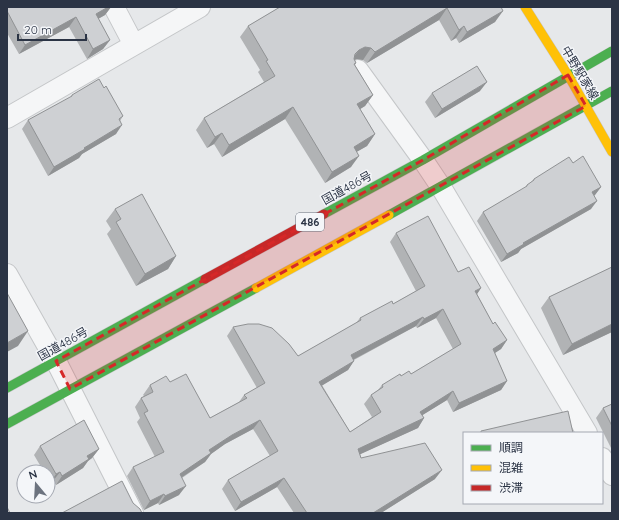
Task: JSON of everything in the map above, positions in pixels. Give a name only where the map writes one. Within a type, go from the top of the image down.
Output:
[{"type":"main road","name":"中野駅家線","points":[[525,7],[568,75],[612,152]]},
{"type":"main road","name":"国道486号","points":[[7,388],[423,160],[568,75],[612,52]]},
{"type":"main road","name":"486","points":[[7,424],[441,187],[612,91]]},
{"type":"street","points":[[114,7],[134,45]]},
{"type":"street","points":[[7,118],[200,7]]},
{"type":"street","points":[[358,70],[441,187],[586,432]]},
{"type":"street","points":[[7,274],[56,361],[133,513]]},
{"type":"street","points":[[603,460],[612,475]]},
{"type":"highlighted area","points":[[568,75],[586,106],[70,389],[56,361],[423,160]]},
{"type":"building","points":[[7,7],[108,7],[96,14],[110,40],[93,49],[76,17],[25,45],[7,11]]},
{"type":"building","points":[[280,7],[501,7],[503,11],[467,32],[464,26],[459,30],[447,8],[375,52],[371,48],[365,47],[359,50],[355,54],[354,59],[356,63],[354,64],[373,95],[357,104],[375,134],[354,147],[359,156],[332,172],[293,107],[229,145],[222,133],[215,137],[204,118],[275,76],[266,61],[268,60],[248,26]]},
{"type":"building","points":[[477,66],[487,82],[442,109],[432,93]]},
{"type":"building","points":[[99,79],[104,88],[106,86],[123,116],[119,119],[122,125],[54,167],[28,120],[72,96]]},
{"type":"building","points":[[583,156],[601,187],[592,192],[597,201],[523,243],[524,244],[507,254],[483,212],[527,186],[534,179],[569,157],[573,163]]},
{"type":"building","points":[[142,194],[176,256],[145,274],[116,222],[121,219],[115,209]]},
{"type":"building","points":[[428,216],[458,272],[469,267],[481,288],[475,291],[493,324],[495,322],[507,340],[493,349],[507,381],[459,403],[453,391],[420,412],[424,418],[358,449],[361,458],[425,443],[442,470],[373,513],[307,513],[284,478],[241,502],[228,480],[278,451],[260,420],[232,435],[209,450],[211,453],[180,474],[186,486],[150,501],[133,467],[164,452],[144,413],[148,411],[141,398],[153,392],[150,385],[166,376],[170,382],[186,374],[210,418],[247,398],[244,395],[265,383],[233,327],[248,324],[259,324],[272,328],[289,344],[298,356],[361,320],[360,318],[392,301],[393,304],[425,286],[396,233]],"holes":[[[443,309],[461,344],[411,374],[409,371],[401,376],[400,374],[382,385],[383,387],[371,395],[381,412],[350,432],[319,382],[354,361],[351,355],[423,317],[424,319]]]},
{"type":"building","points":[[612,267],[612,324],[572,344],[549,297]]},
{"type":"building","points":[[7,293],[28,331],[7,343]]},
{"type":"building","points":[[612,404],[612,426],[603,408]]},
{"type":"building","points":[[568,411],[573,432],[481,432]]},
{"type":"building","points":[[84,420],[99,449],[87,456],[89,459],[62,476],[60,472],[56,474],[56,464],[50,464],[40,446]]},
{"type":"building","points":[[122,481],[133,503],[142,513],[62,513]]},
{"type":"traffic: fast","points":[[324,214],[423,160],[612,51]]},
{"type":"traffic: fast","points":[[389,215],[612,91]]},
{"type":"traffic: fast","points":[[7,388],[205,279]]},
{"type":"traffic: fast","points":[[7,424],[256,288]]},
{"type":"traffic: slow","points":[[525,7],[568,75],[612,152]]},
{"type":"traffic: slow","points":[[256,288],[389,215]]},
{"type":"traffic: jam","points":[[205,279],[324,214]]}]
